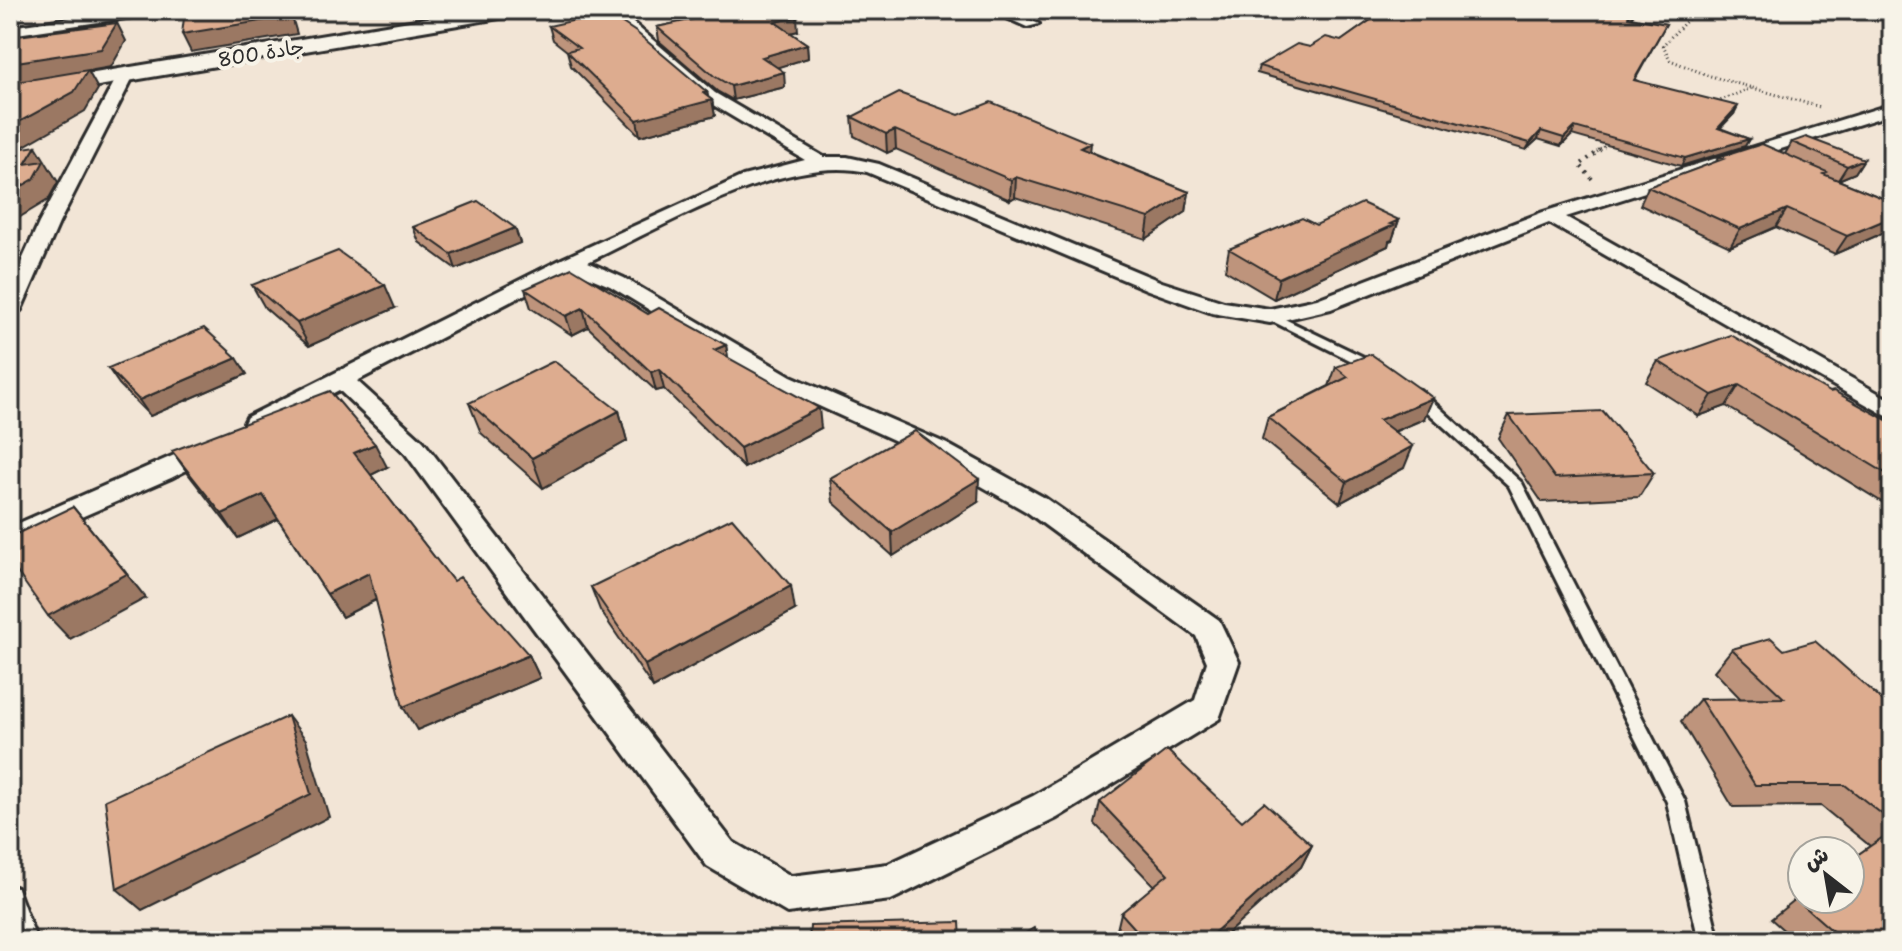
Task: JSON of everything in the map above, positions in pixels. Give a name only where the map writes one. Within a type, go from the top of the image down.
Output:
[{"type":"main road","name":"جادة 800","points":[[10,94],[511,10]]},
{"type":"street","points":[[10,31],[153,10]]},
{"type":"street","points":[[610,10],[709,96],[820,162]]},
{"type":"street","points":[[996,10],[1032,24]]},
{"type":"street","points":[[10,310],[49,223],[126,75]]},
{"type":"street","points":[[10,538],[162,472],[571,262],[749,180],[820,162],[847,162],[873,168],[1155,286],[1220,308],[1270,316],[1323,304],[1550,216],[1892,109]]},
{"type":"street","points":[[1753,152],[1781,165]]},
{"type":"street","points":[[1550,216],[1892,411]]},
{"type":"street","points":[[341,379],[414,447],[720,854],[787,895],[891,882],[1045,807],[1208,709],[1223,662],[1208,628],[1036,505],[938,450],[783,381],[617,282],[571,262]]},
{"type":"lane","points":[[1270,316],[1398,380],[1515,483],[1676,801],[1709,941]]},
{"type":"lane","points":[[10,895],[27,941]]},
{"type":"path","points":[[1688,10],[1692,15],[1663,45],[1670,60],[1753,88],[1864,118]]},
{"type":"path","points":[[1710,104],[1753,88]]},
{"type":"path","points":[[1594,181],[1580,165],[1618,137]]},
{"type":"building","points":[[185,10],[288,10],[290,16],[182,34]]},
{"type":"building","points":[[705,10],[784,10],[797,17],[775,22],[807,44],[762,57],[784,72],[731,86],[714,76],[657,27],[713,15]]},
{"type":"building","points":[[1385,10],[1634,10],[1628,17],[1666,24],[1634,80],[1738,106],[1718,128],[1749,139],[1685,158],[1575,127],[1564,138],[1541,131],[1530,143],[1259,66],[1297,44],[1310,47],[1326,37],[1341,41]]},
{"type":"building","points":[[607,13],[636,32],[707,92],[703,93],[712,100],[637,120],[567,51],[579,48],[549,26]]},
{"type":"building","points":[[117,23],[101,49],[10,63],[10,37]]},
{"type":"building","points":[[88,70],[74,92],[10,127],[10,83]]},
{"type":"building","points":[[899,93],[959,115],[991,102],[1090,143],[1080,148],[1189,192],[1149,218],[1016,177],[1011,180],[895,130],[886,134],[852,117]]},
{"type":"building","points":[[1806,137],[1864,159],[1847,166],[1792,142]]},
{"type":"building","points":[[1762,144],[1827,172],[1823,174],[1892,202],[1892,217],[1847,236],[1787,209],[1740,229],[1648,187],[1723,159],[1718,158]]},
{"type":"building","points":[[36,146],[25,164],[44,161],[34,179],[10,193],[10,150]]},
{"type":"building","points":[[478,201],[515,228],[451,254],[413,227]]},
{"type":"building","points":[[1362,203],[1399,220],[1279,278],[1229,249],[1302,218],[1316,225]]},
{"type":"building","points":[[338,251],[385,285],[297,323],[252,285]]},
{"type":"building","points":[[572,268],[648,314],[659,308],[726,345],[714,350],[819,408],[740,448],[659,369],[651,372],[583,308],[566,316],[525,289]]},
{"type":"building","points":[[204,328],[237,358],[139,400],[108,368]]},
{"type":"building","points":[[1731,335],[1830,392],[1834,391],[1892,423],[1892,477],[1739,385],[1712,395],[1658,361]]},
{"type":"building","points":[[1371,354],[1433,398],[1379,420],[1413,446],[1347,482],[1268,417],[1348,377],[1336,367]]},
{"type":"building","points":[[554,361],[619,411],[532,458],[469,403]]},
{"type":"building","points":[[330,391],[375,444],[354,453],[453,581],[460,577],[529,655],[403,707],[369,573],[327,594],[263,495],[222,514],[172,451]]},
{"type":"building","points":[[1603,411],[1654,473],[1555,478],[1509,415]]},
{"type":"building","points":[[915,431],[979,479],[892,532],[830,478]]},
{"type":"building","points":[[73,507],[127,574],[48,616],[10,562],[10,537]]},
{"type":"building","points":[[732,518],[791,586],[645,665],[591,587]]},
{"type":"building","points":[[1771,638],[1784,650],[1815,641],[1892,709],[1892,822],[1845,785],[1755,785],[1700,699],[1784,698],[1732,649]]},
{"type":"building","points":[[288,716],[311,794],[117,889],[105,800]]},
{"type":"building","points":[[1167,750],[1242,821],[1264,802],[1312,845],[1205,941],[1146,941],[1121,913],[1168,874],[1100,802]]},
{"type":"building","points":[[1892,831],[1892,941],[1844,941],[1814,915],[1866,915],[1866,849]]},
{"type":"building","points":[[960,922],[961,941],[809,941],[810,926]]},
{"type":"building","points":[[1034,928],[1042,941],[1013,941]]}]
